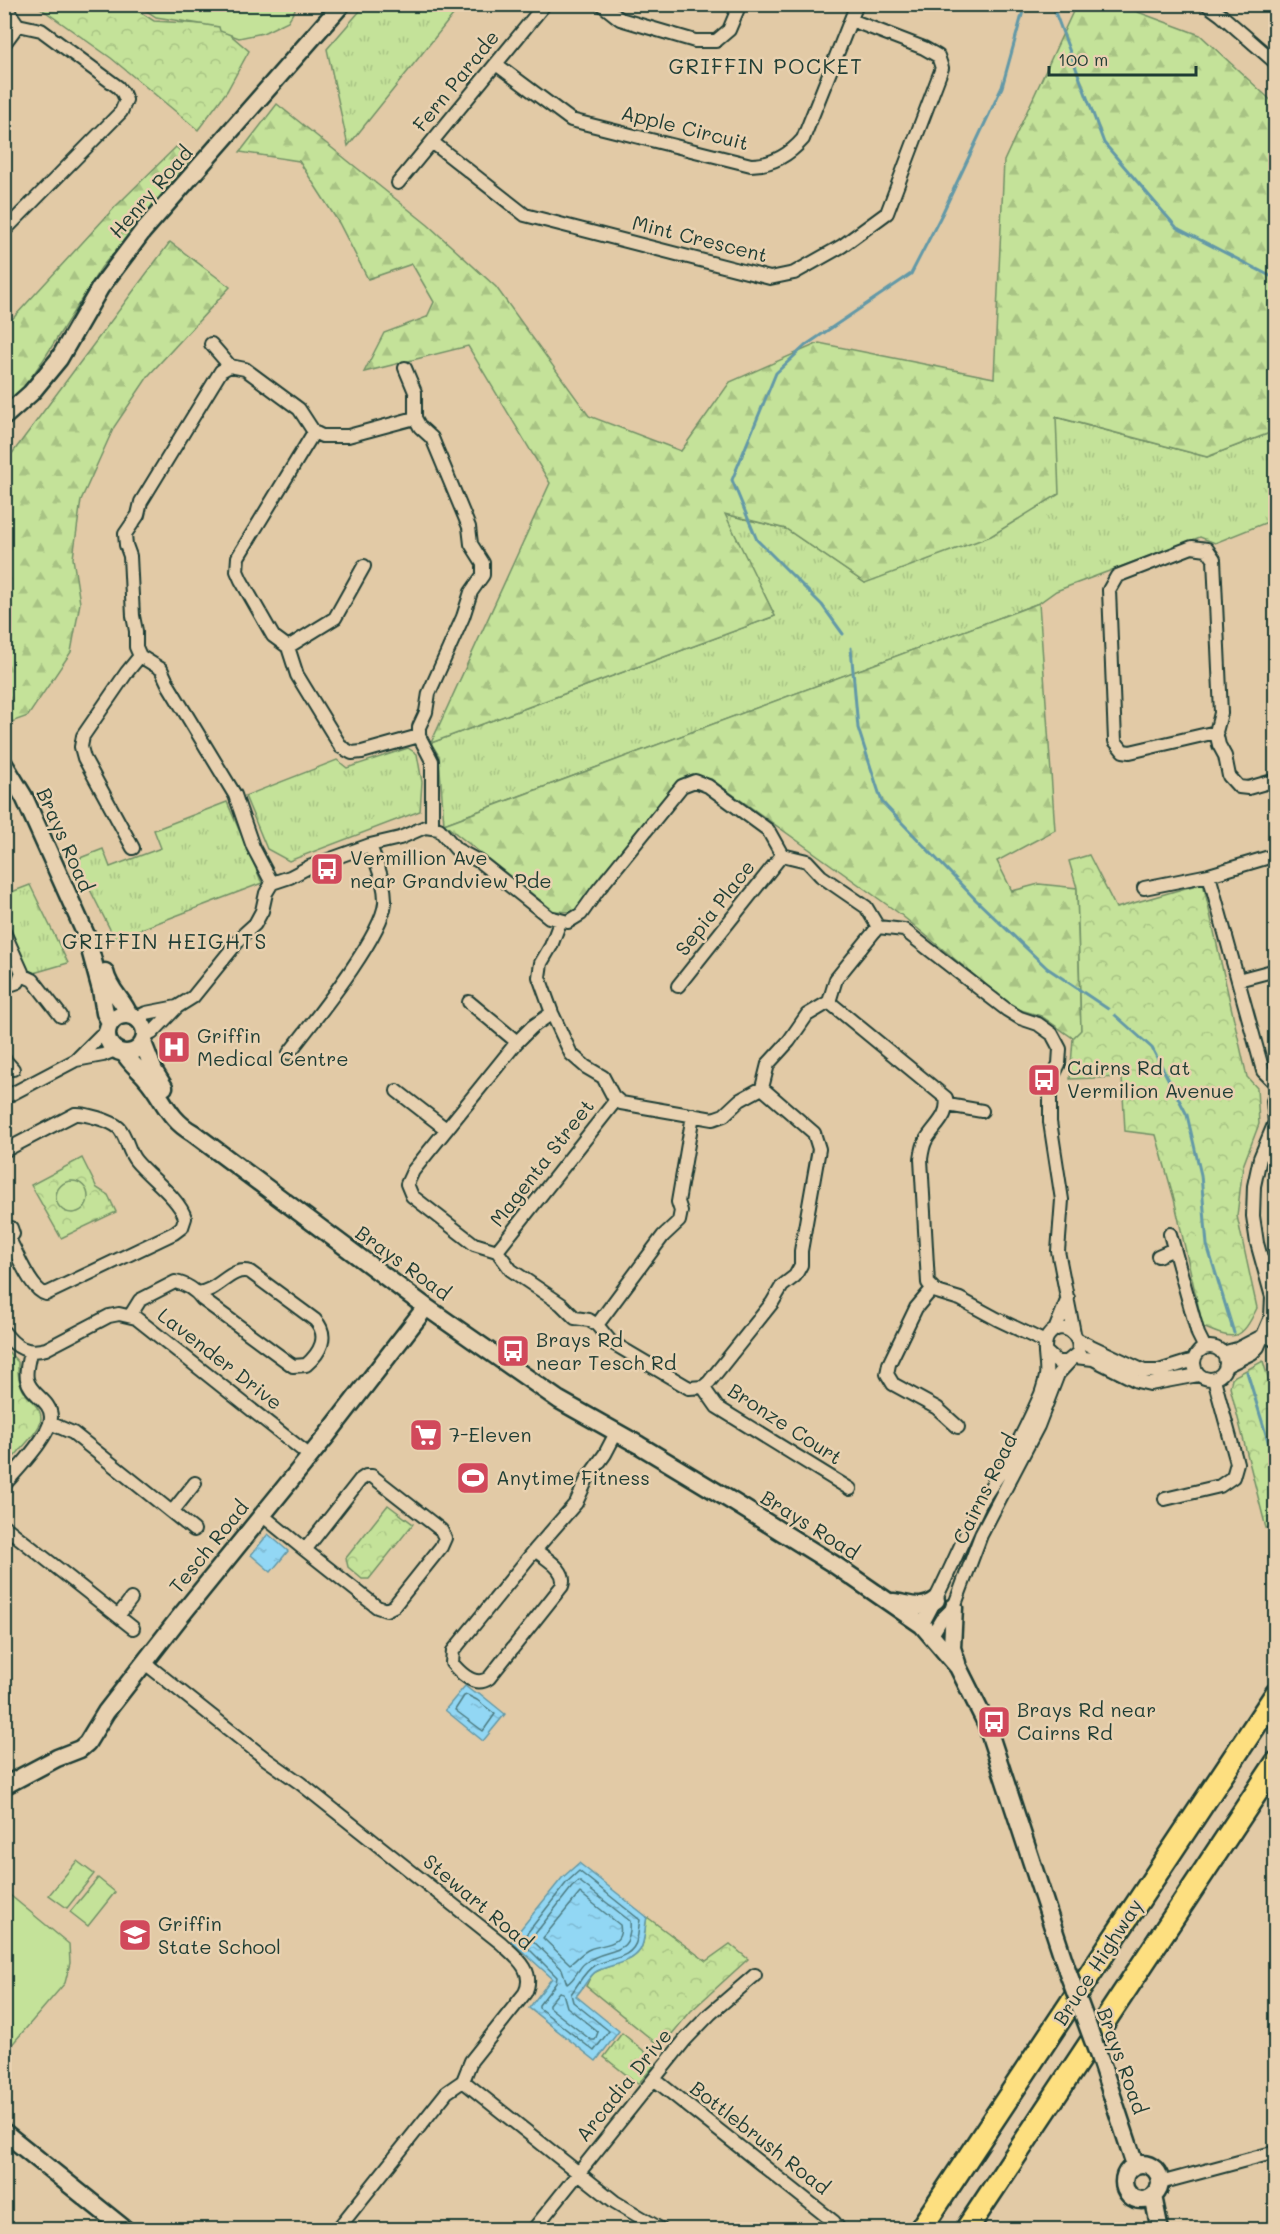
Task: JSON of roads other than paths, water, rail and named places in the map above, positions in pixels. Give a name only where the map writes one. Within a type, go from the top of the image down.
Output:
[{"type":"highway","name":"Bruce Highway","points":[[920,2229],[1275,1694]]},
{"type":"highway","name":"Bruce Highway","points":[[966,2229],[1275,1763]]},
{"type":"main road","name":"Henry Road","points":[[4,417],[30,393],[59,359],[106,280],[143,231],[342,4]]},
{"type":"main road","name":"Brays Road","points":[[4,764],[24,797],[86,935],[101,990],[108,1028]]},
{"type":"main road","name":"Brays Road","points":[[86,935],[96,946],[112,991],[133,1016]]},
{"type":"main road","points":[[118,1016],[133,1016],[144,1025],[144,1039],[136,1051],[120,1052],[110,1046],[108,1028],[118,1016]]},
{"type":"main road","name":"Brays Road","points":[[144,1039],[154,1071],[188,1121],[193,1133]]},
{"type":"main road","name":"Brays Road","points":[[120,1052],[153,1087],[174,1120],[426,1307],[559,1400],[735,1503],[889,1601],[927,1630],[958,1667],[986,1723],[1067,1970],[1101,2062],[1135,2165]]},
{"type":"main road","name":"Tesch Road","points":[[4,1786],[84,1746],[106,1712],[426,1307]]},
{"type":"main road","points":[[889,1601],[928,1606],[936,1600]]},
{"type":"main road","points":[[954,1607],[952,1648],[958,1667]]},
{"type":"main road","points":[[4,2132],[126,2229]]},
{"type":"main road","points":[[1150,2193],[1128,2194],[1124,2183],[1126,2172],[1135,2165],[1141,2164],[1152,2167],[1156,2172],[1150,2193],[1150,2229]]},
{"type":"main road","points":[[1150,2193],[1160,2229]]},
{"type":"street","name":"Fern Parade","points":[[398,183],[545,4]]},
{"type":"street","points":[[601,4],[620,19],[695,41],[716,41],[729,30],[740,4]]},
{"type":"street","name":"Apple Circuit","points":[[496,64],[571,120],[751,165],[765,165],[796,148],[803,139],[856,4]]},
{"type":"street","points":[[1206,4],[1275,63]]},
{"type":"street","points":[[4,5],[18,25],[41,30],[118,87],[126,100],[121,112],[4,231]]},
{"type":"street","name":"Mint Crescent","points":[[432,142],[525,215],[770,278],[794,273],[842,246],[887,213],[942,68],[938,56],[931,52],[851,20]]},
{"type":"street","points":[[4,44],[18,25]]},
{"type":"street","points":[[211,344],[230,366],[245,369],[299,409],[314,432],[322,436],[348,436],[415,418]]},
{"type":"street","points":[[230,366],[221,371],[141,502],[138,515],[126,534],[126,545],[130,556],[136,647],[140,656],[161,669],[235,795],[253,847],[272,883]]},
{"type":"street","points":[[405,368],[415,392],[415,418],[420,427],[432,438],[469,527],[471,544],[483,563],[483,575],[471,592],[463,618],[429,693],[426,712],[419,727],[419,736],[432,760],[432,827]]},
{"type":"street","points":[[314,432],[238,557],[237,570],[273,636],[288,647],[297,675],[341,747],[352,753],[362,752],[419,736]]},
{"type":"street","points":[[1216,732],[1130,752],[1123,751],[1115,741],[1109,590],[1112,582],[1117,576],[1192,547],[1207,549],[1214,559],[1221,713],[1216,732],[1225,756],[1229,776],[1239,787],[1248,788],[1275,780]]},
{"type":"street","points":[[288,647],[335,618],[364,566]]},
{"type":"street","points":[[133,848],[84,758],[81,747],[82,736],[140,656]]},
{"type":"street","points":[[133,1016],[177,1007],[186,1003],[197,993],[244,934],[255,924],[272,883],[370,845],[400,838],[419,828],[432,827],[444,833],[456,849],[480,862],[549,917],[560,922],[568,922],[581,914],[682,786],[694,782],[708,786],[768,830],[782,855],[807,861],[821,876],[866,907],[878,927]]},
{"type":"street","points":[[290,1053],[338,988],[381,918],[385,892],[370,845]]},
{"type":"street","name":"Sepia Place","points":[[678,986],[782,855]]},
{"type":"street","points":[[1144,888],[1209,875],[1275,855]]},
{"type":"street","points":[[1209,875],[1263,1071],[1275,1084]]},
{"type":"street","points":[[560,922],[539,971],[552,1013],[571,1054],[586,1067],[603,1077],[616,1100],[713,1119],[724,1116],[740,1100],[762,1088],[768,1064],[785,1046],[803,1019],[810,1012],[829,1002],[836,980],[878,927]]},
{"type":"street","points":[[878,927],[904,930],[1007,1010],[1020,1018],[1038,1024],[1052,1034],[1060,1048],[1059,1064],[1050,1082],[1050,1122],[1062,1200],[1058,1251],[1079,1348],[1073,1358]]},
{"type":"street","points":[[4,932],[22,975],[33,981],[61,1016]]},
{"type":"street","points":[[1238,980],[1275,970]]},
{"type":"street","points":[[4,987],[18,982],[22,975]]},
{"type":"street","points":[[469,1002],[517,1042]]},
{"type":"street","points":[[829,1002],[946,1098],[948,1105],[945,1114],[926,1140],[921,1159],[926,1268],[928,1283],[932,1289],[960,1299],[1046,1347],[1057,1362],[1073,1358],[1093,1359],[1137,1381],[1150,1384],[1198,1375]]},
{"type":"street","points":[[144,1039],[177,1007]]},
{"type":"street","points":[[552,1013],[532,1027],[517,1042],[413,1171],[407,1184],[412,1196],[474,1244],[497,1251],[511,1270],[561,1304],[575,1318],[597,1324],[611,1342],[689,1388],[703,1387],[772,1303],[782,1286],[795,1276],[801,1265],[801,1251],[817,1160],[818,1141],[814,1133],[762,1088]]},
{"type":"street","points":[[4,1098],[76,1060],[108,1028]]},
{"type":"street","points":[[76,1060],[120,1052]]},
{"type":"street","points":[[398,1091],[446,1129]]},
{"type":"street","points":[[1226,1366],[1222,1353],[1214,1348],[1205,1348],[1198,1352],[1194,1360],[1194,1368],[1198,1375],[1206,1379],[1215,1379],[1222,1374],[1226,1366],[1252,1353],[1270,1338],[1272,1297],[1253,1216],[1254,1186],[1260,1158],[1275,1122],[1273,1101],[1275,1095]]},
{"type":"street","name":"Magenta Street","points":[[497,1251],[616,1100]]},
{"type":"street","points":[[948,1105],[982,1111]]},
{"type":"street","points":[[4,1151],[75,1113],[111,1124],[122,1133],[134,1160],[179,1207],[185,1218],[182,1227],[174,1233],[46,1294],[34,1287],[7,1240],[12,1236],[12,1230],[4,1227]]},
{"type":"street","points":[[597,1324],[663,1236],[679,1221],[681,1211],[678,1202],[693,1116]]},
{"type":"street","points":[[1170,1234],[1198,1334],[1205,1348]]},
{"type":"street","points":[[1158,1256],[1174,1249]]},
{"type":"street","points":[[1263,1264],[1275,1261]]},
{"type":"street","points":[[130,1316],[140,1300],[172,1283],[183,1284],[293,1366],[306,1365],[322,1346],[322,1329],[315,1320],[250,1272],[243,1270],[236,1272],[213,1289],[197,1293]]},
{"type":"street","points":[[213,1289],[214,1308]]},
{"type":"street","points":[[932,1289],[916,1308],[889,1364],[887,1374],[893,1384],[937,1408],[958,1427]]},
{"type":"street","points":[[1046,1347],[1047,1337],[1055,1330],[1068,1297]]},
{"type":"street","name":"Lavender Drive","points":[[30,1351],[46,1349],[109,1316],[119,1314],[130,1316],[147,1326],[310,1456]]},
{"type":"street","points":[[1055,1330],[1065,1329],[1076,1337],[1144,1371],[1160,1371],[1194,1360]]},
{"type":"street","points":[[4,1332],[15,1345],[30,1351],[27,1381],[32,1390],[49,1408],[50,1423],[40,1441],[7,1478]]},
{"type":"street","points":[[1222,1353],[1270,1338]]},
{"type":"street","name":"Cairns Road","points":[[927,1630],[936,1600],[981,1503],[1011,1456],[1042,1391],[1046,1376],[1046,1347]]},
{"type":"street","name":"Cairns Road","points":[[927,1630],[954,1607],[981,1536],[1038,1426],[1058,1374],[1073,1358]]},
{"type":"street","points":[[1165,1499],[1220,1486],[1233,1477],[1237,1463],[1215,1379]]},
{"type":"street","name":"Bronze Court","points":[[703,1387],[717,1407],[850,1489]]},
{"type":"street","points":[[50,1423],[73,1433],[194,1530]]},
{"type":"street","points":[[535,1550],[561,1572],[564,1577],[563,1584],[489,1678],[480,1683],[474,1682],[452,1663],[453,1651],[535,1550],[576,1503],[587,1479],[605,1454],[616,1433]]},
{"type":"street","points":[[262,1515],[305,1550],[377,1607],[386,1610],[394,1606],[441,1547],[445,1538],[441,1530],[375,1477],[369,1476],[360,1480],[305,1550]]},
{"type":"street","points":[[172,1512],[195,1483]]},
{"type":"street","points":[[4,1526],[133,1628]]},
{"type":"street","points":[[117,1616],[131,1599]]},
{"type":"street","name":"Stewart Road","points":[[145,1663],[501,1943],[524,1966],[529,1978],[525,1993],[471,2061],[463,2081],[444,2095],[337,2229]]},
{"type":"street","name":"Arcadia Drive","points":[[533,2229],[697,2026],[755,1975]]},
{"type":"street","name":"Bottlebrush Road","points":[[654,2079],[840,2229]]},
{"type":"street","points":[[463,2081],[623,2208],[662,2229]]},
{"type":"street","points":[[1150,2193],[1275,2152]]},
{"type":"water","points":[[268,1534],[288,1551],[271,1572],[251,1555]]},
{"type":"water","points":[[465,1686],[474,1693],[479,1693],[505,1714],[483,1741],[445,1710]]},
{"type":"water","points":[[579,1863],[647,1917],[643,1942],[636,1955],[594,1973],[576,1996],[619,2031],[596,2061],[529,2008],[552,1978],[511,1941],[562,1878]]},
{"type":"waterway","points":[[843,634],[822,605],[757,540],[732,480],[776,373],[806,345],[911,274],[1002,87],[1025,4]]},
{"type":"waterway","points":[[1052,4],[1104,143],[1177,228],[1276,279]]},
{"type":"waterway","points":[[851,648],[858,728],[882,802],[976,900],[1047,968],[1108,1009]]},
{"type":"waterway","points":[[1115,1015],[1152,1048],[1187,1115],[1201,1175],[1207,1245],[1234,1333]]},
{"type":"waterway","points":[[1247,1372],[1276,1467]]},
{"type":"place","name":"Vermillion Ave near Grandview Pde","points":[[327,869]]},
{"type":"place","name":"Griffin Medical Centre","points":[[174,1047]]},
{"type":"place","name":"Cairns Rd at Vermilion Avenue","points":[[1044,1080]]},
{"type":"place","name":"Brays Rd near Tesch Rd","points":[[513,1351]]},
{"type":"place","name":"7-Eleven","points":[[426,1435]]},
{"type":"place","name":"Anytime Fitness","points":[[473,1478]]},
{"type":"place","name":"Brays Rd near Cairns Rd","points":[[994,1722]]},
{"type":"place","name":"Griffin State School","points":[[135,1935]]},
{"type":"district","name":"GRIFFIN POCKET","points":[[766,67]]},
{"type":"district","name":"GRIFFIN HEIGHTS","points":[[165,942]]}]
